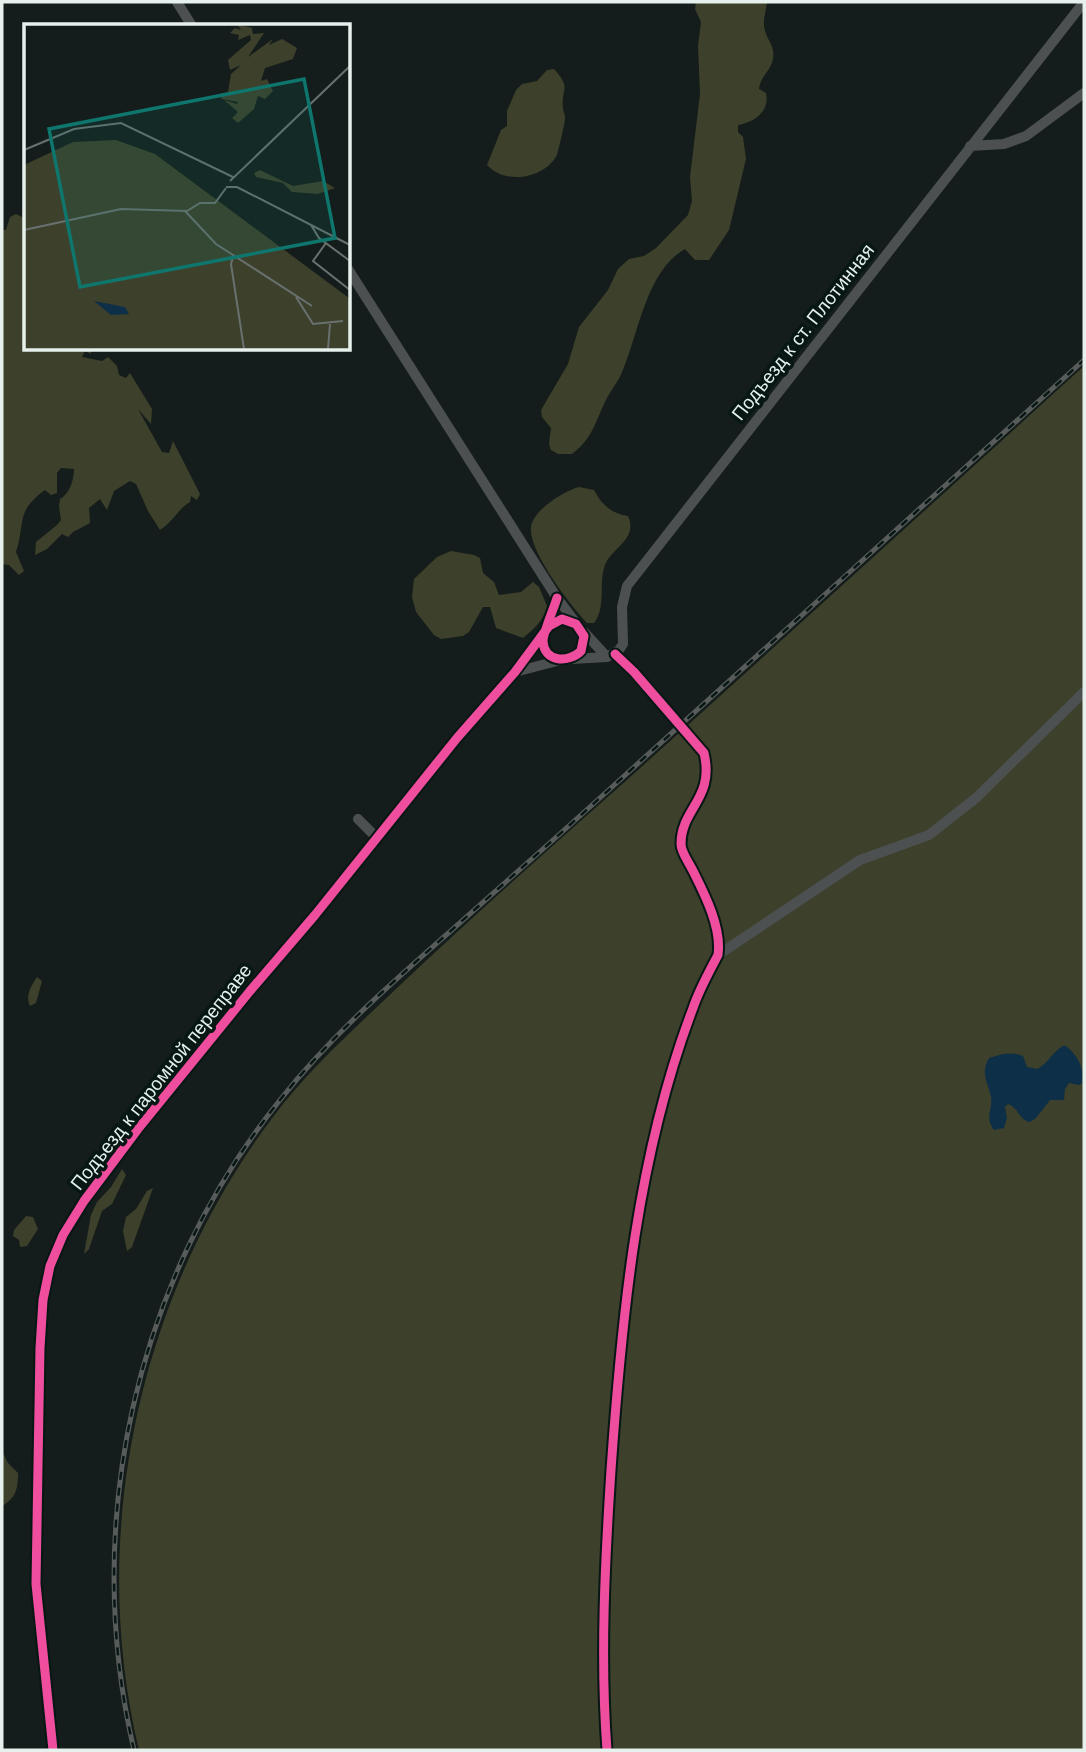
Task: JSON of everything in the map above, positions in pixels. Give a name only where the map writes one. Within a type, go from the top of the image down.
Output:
[{"type":"street","points":[[177,2],[191,24]]},
{"type":"street","name":"Подъезд к ст. Плотинная","points":[[611,656],[623,644],[622,607],[627,586],[1084,2]]},
{"type":"street","points":[[970,146],[1004,144],[1026,136],[1084,93]]},
{"type":"street","points":[[350,273],[557,598],[579,626],[611,656],[634,672],[704,753],[708,769],[706,784],[683,832],[681,846],[702,889],[719,947],[718,955],[693,1006],[675,1062],[651,1146],[638,1215],[617,1379],[605,1570],[607,1750]]},
{"type":"street","points":[[557,598],[545,632],[545,647],[548,653],[565,660],[611,656]]},
{"type":"street","points":[[549,626],[562,619],[579,626]]},
{"type":"street","name":"Подъезд к паромной переправе","points":[[53,1750],[36,1584],[40,1348],[43,1300],[50,1266],[63,1235],[84,1201],[138,1129],[457,738],[515,672],[549,626]]},
{"type":"street","points":[[515,672],[576,656],[584,644],[579,626]]},
{"type":"street","points":[[718,955],[860,860],[929,835],[976,798],[1083,696]]},
{"type":"street","points":[[358,820],[377,838]]},
{"type":"green space","points":[[696,2],[767,2],[764,28],[772,47],[773,58],[759,89],[766,93],[766,106],[760,115],[738,125],[738,132],[743,137],[746,159],[729,230],[709,260],[695,260],[685,249],[661,272],[645,304],[619,379],[593,429],[585,442],[572,454],[558,454],[551,450],[551,428],[542,417],[541,410],[568,364],[579,327],[608,290],[618,269],[629,259],[644,256],[656,248],[688,215],[692,201],[690,177],[700,94],[698,46],[701,22],[695,9]]},
{"type":"green space","points":[[554,69],[564,85],[565,119],[557,155],[543,170],[534,174],[514,177],[495,171],[487,165],[501,130],[507,126],[507,111],[516,90],[522,84],[537,81],[547,70]]},
{"type":"green space","points":[[16,214],[24,218],[24,350],[91,350],[91,354],[85,351],[82,357],[102,361],[108,357],[117,366],[119,375],[126,378],[130,373],[152,409],[151,424],[138,409],[162,452],[169,453],[173,441],[200,494],[197,500],[191,496],[190,502],[160,530],[136,484],[130,481],[114,491],[107,510],[100,499],[89,508],[90,523],[68,537],[62,534],[47,549],[35,555],[36,542],[61,520],[60,499],[71,486],[74,469],[61,468],[57,473],[57,493],[51,495],[45,490],[25,511],[16,552],[24,571],[19,575],[9,565],[2,564],[2,230],[6,230],[10,217]]},
{"type":"green space","points":[[1084,366],[1084,1750],[139,1750],[124,1668],[119,1585],[123,1501],[136,1419],[158,1338],[188,1260],[227,1186],[273,1117],[332,1050],[425,961]]},
{"type":"green space","points":[[579,487],[594,490],[608,508],[628,516],[630,525],[627,538],[611,555],[604,568],[600,611],[594,623],[587,623],[561,591],[536,550],[532,537],[531,527],[537,514],[558,497]]},
{"type":"green space","points":[[451,551],[480,558],[483,573],[494,582],[499,595],[521,592],[533,582],[539,587],[547,606],[538,624],[523,638],[496,628],[490,607],[483,607],[469,632],[463,636],[441,639],[434,635],[416,612],[412,597],[414,579],[437,557]]},
{"type":"green space","points":[[37,977],[42,981],[36,1003],[30,1006],[28,995]]},
{"type":"green space","points":[[122,1169],[126,1175],[112,1204],[102,1211],[89,1249],[84,1254],[91,1215],[97,1202],[111,1187]]},
{"type":"green space","points":[[153,1188],[132,1247],[127,1251],[123,1231],[126,1217],[136,1209],[147,1191]]},
{"type":"green space","points":[[26,1216],[33,1217],[38,1229],[27,1246],[20,1247],[19,1240],[13,1236],[14,1230]]},
{"type":"green space","points":[[2,1451],[8,1463],[18,1473],[15,1492],[2,1506]]},
{"type":"water","points":[[1063,1046],[1077,1058],[1082,1072],[1082,1083],[1069,1083],[1065,1089],[1064,1100],[1050,1100],[1030,1122],[1023,1119],[1008,1104],[1005,1107],[1007,1118],[1004,1128],[994,1130],[989,1117],[991,1097],[985,1073],[989,1058],[1019,1054],[1023,1056],[1027,1067],[1037,1069]]},
{"type":"railway","points":[[134,1750],[119,1665],[114,1579],[119,1493],[133,1408],[156,1325],[189,1246],[230,1170],[299,1077],[359,1014],[1084,360]]},
{"type":"cycle path","points":[[53,1750],[36,1584],[40,1348],[43,1300],[50,1266],[63,1235],[84,1201],[138,1129],[457,738],[515,672],[549,626],[562,619],[576,624],[584,636],[581,651],[570,658],[558,659],[548,654],[544,648],[543,637],[545,632],[547,627],[557,598]]},
{"type":"cycle path","points":[[607,1750],[604,1680],[605,1575],[615,1411],[635,1236],[658,1120],[674,1064],[695,1001],[718,955],[719,944],[711,910],[681,844],[686,821],[702,793],[705,782],[704,753],[615,654]]}]
